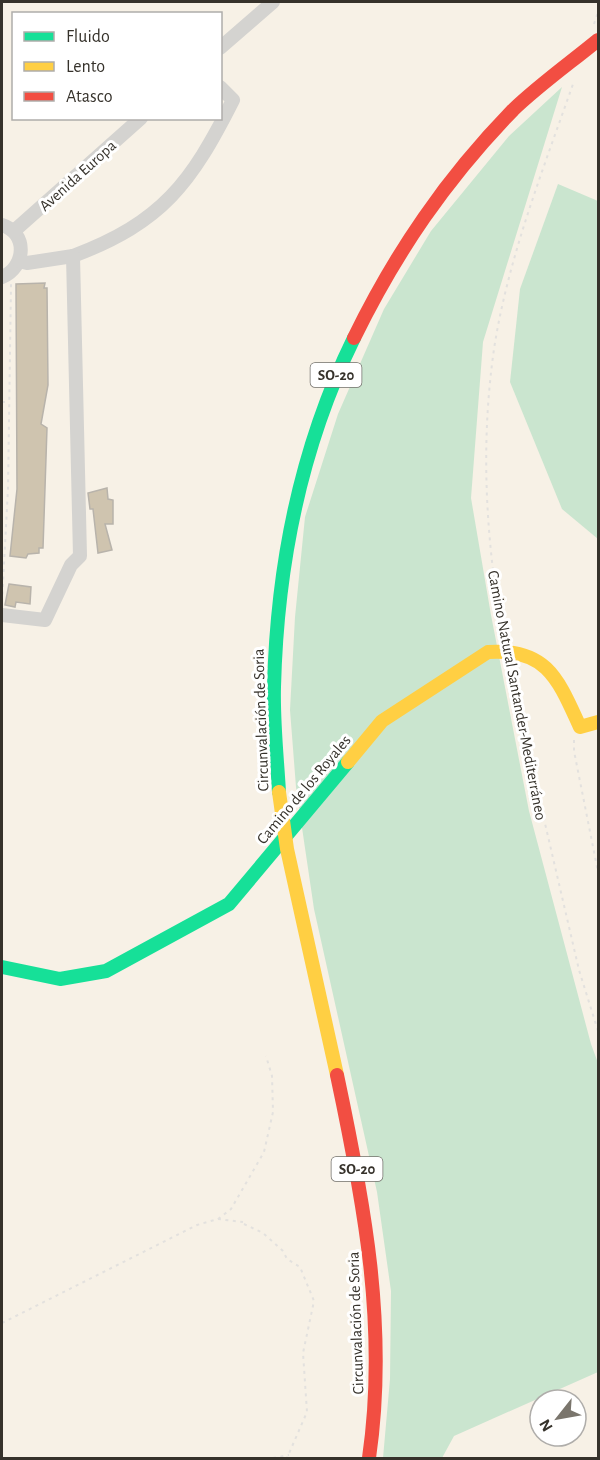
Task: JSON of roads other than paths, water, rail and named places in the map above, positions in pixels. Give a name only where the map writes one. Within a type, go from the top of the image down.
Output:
[{"type":"main road","name":"Circunvalación de Soria","points":[[369,1458],[377,1378],[374,1285],[368,1233],[358,1173],[279,798],[272,683],[274,640],[286,540],[301,474],[316,425],[350,342],[378,286],[446,186],[534,91],[598,40]]},
{"type":"main road","name":"Camino de los Royales","points":[[2,967],[60,979],[106,971],[229,904],[382,721],[488,652],[505,649],[524,651],[540,661],[555,676],[580,727],[598,722]]},
{"type":"street","points":[[222,46],[273,2]]},
{"type":"street","points":[[20,261],[27,263],[74,256],[134,229],[159,210],[177,192],[210,146],[233,100],[222,89]]},
{"type":"street","name":"Avenida Europa","points":[[8,228],[139,120]]},
{"type":"street","points":[[6,278],[20,261],[21,245],[8,228]]},
{"type":"street","points":[[2,615],[45,620],[71,565],[80,556],[74,256]]}]
